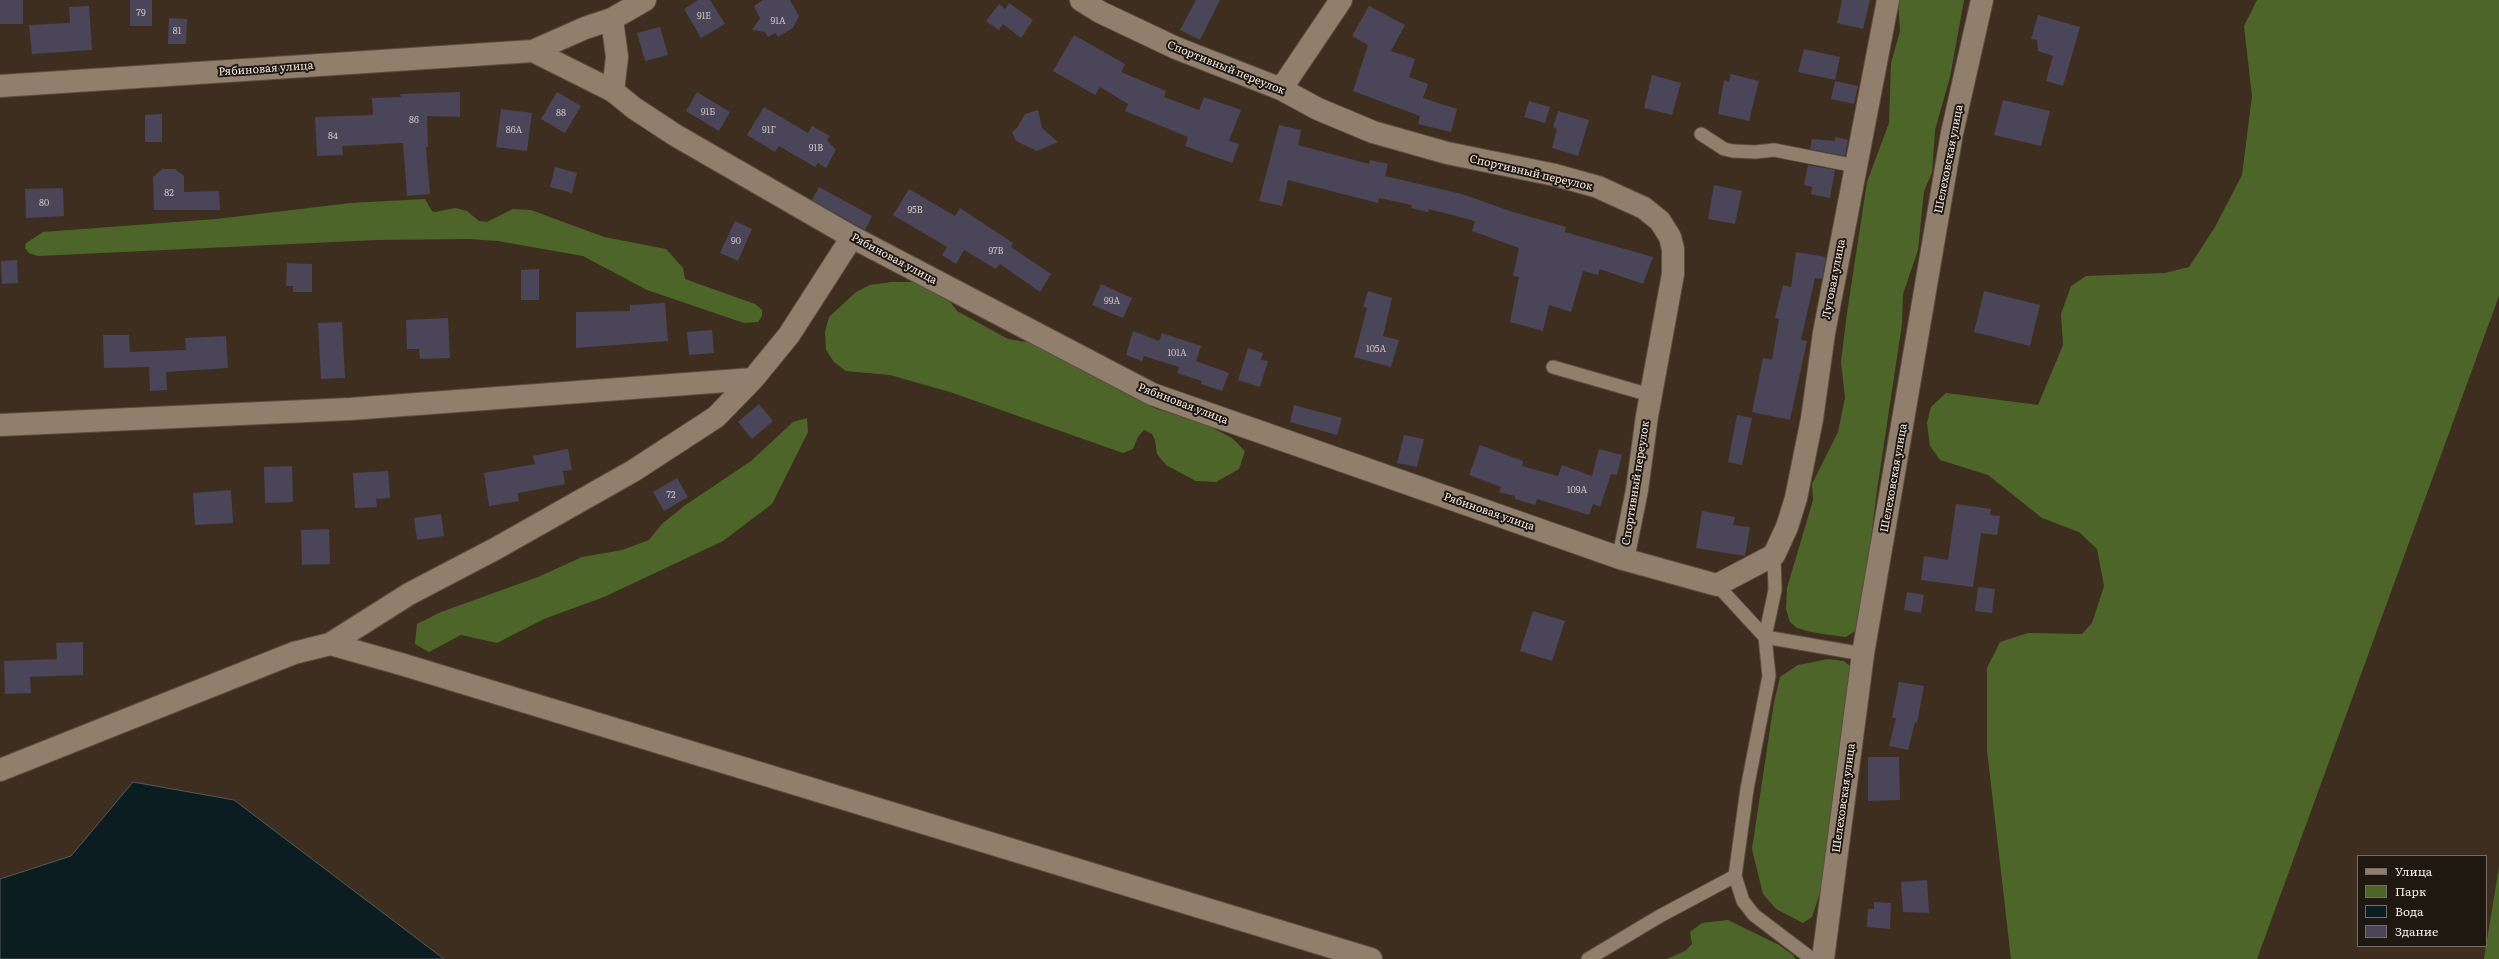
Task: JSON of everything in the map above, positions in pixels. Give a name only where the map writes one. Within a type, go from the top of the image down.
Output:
[{"type":"street","points":[[533,51],[585,28],[612,19],[645,0]]},
{"type":"street","name":"Спортивный переулок","points":[[1081,0],[1100,12],[1176,48],[1281,89],[1318,109],[1373,132],[1447,153],[1554,175],[1598,188],[1632,202],[1652,214],[1663,225],[1670,237],[1674,260],[1650,395],[1637,490],[1623,559]]},
{"type":"street","points":[[1281,89],[1341,0]]},
{"type":"street","name":"Луговая улица","points":[[1774,555],[1787,527],[1800,481],[1814,406],[1824,333],[1888,0]]},
{"type":"street","name":"Шелеховская улица","points":[[1823,959],[1863,654],[1952,133],[1982,0]]},
{"type":"street","points":[[612,19],[617,57],[613,91]]},
{"type":"street","name":"Рябиновая улица","points":[[0,86],[533,51],[613,91],[634,108],[675,135],[852,237],[1152,394],[1623,559],[1717,585]]},
{"type":"street","points":[[0,770],[294,653],[330,644],[409,594],[495,549],[633,471],[716,417],[753,379],[789,335],[852,237]]},
{"type":"street","points":[[0,425],[350,409],[753,379]]},
{"type":"street","points":[[1717,585],[1774,555]]},
{"type":"street","points":[[330,644],[401,664],[1371,959]]},
{"type":"lane","points":[[1701,134],[1733,151],[1755,152],[1774,150],[1856,166]]},
{"type":"lane","points":[[1553,367],[1650,395]]},
{"type":"lane","points":[[1774,555],[1774,590],[1765,637],[1769,676],[1748,781],[1735,876],[1743,901],[1754,915],[1812,959]]},
{"type":"lane","points":[[1717,585],[1765,637],[1863,654]]},
{"type":"lane","points":[[1588,959],[1660,916],[1735,876]]},
{"type":"green space","points":[[1898,0],[1964,0],[1950,77],[1935,130],[1932,173],[1924,191],[1918,250],[1903,294],[1902,324],[1877,490],[1861,617],[1855,631],[1846,637],[1811,632],[1797,628],[1790,622],[1786,609],[1787,588],[1813,500],[1812,484],[1838,432],[1845,398],[1841,362],[1847,313],[1867,182],[1889,123],[1891,63],[1900,31]]},
{"type":"green space","points":[[2257,0],[2499,0],[2499,296],[2257,959],[2011,959],[1987,750],[1987,668],[2000,642],[2028,633],[2082,634],[2092,623],[2104,586],[2097,549],[2079,532],[2042,518],[1988,475],[1940,460],[1930,446],[1927,423],[1931,407],[1946,393],[2038,405],[2063,345],[2061,314],[2071,286],[2086,276],[2165,273],[2189,267],[2215,227],[2242,175],[2252,96],[2244,26]]},
{"type":"green space","points":[[425,199],[432,211],[435,212],[455,208],[467,211],[479,221],[487,222],[513,209],[531,210],[604,237],[666,249],[683,268],[685,279],[755,304],[762,310],[762,316],[758,322],[744,323],[647,290],[583,256],[498,241],[469,239],[376,240],[38,256],[29,253],[25,248],[26,243],[43,232],[216,219],[351,203]]},
{"type":"green space","points":[[891,282],[922,282],[945,295],[957,311],[1008,339],[1038,344],[1154,408],[1203,423],[1232,438],[1245,451],[1239,469],[1216,482],[1196,481],[1166,465],[1157,454],[1155,440],[1152,434],[1144,430],[1138,437],[1133,449],[1123,453],[950,392],[890,375],[846,371],[834,362],[826,350],[825,332],[829,317],[856,292],[870,285]]},
{"type":"green space","points":[[807,418],[808,432],[772,504],[723,541],[604,597],[544,619],[497,643],[461,635],[429,652],[415,644],[417,624],[441,612],[538,577],[582,557],[622,550],[649,540],[662,524],[684,506],[751,461],[793,422]]},
{"type":"green space","points":[[1828,659],[1844,661],[1851,667],[1853,674],[1821,890],[1812,917],[1803,923],[1776,909],[1763,894],[1752,849],[1774,702],[1780,677],[1798,665]]},
{"type":"green space","points":[[2499,867],[2499,959],[2484,959]]},
{"type":"green space","points":[[1728,920],[1779,945],[1793,955],[1795,959],[1667,959],[1685,951],[1692,944],[1690,932],[1702,923]]},
{"type":"water","points":[[133,782],[234,800],[444,959],[0,959],[0,879],[71,856]]},
{"type":"building","points":[[0,0],[23,0],[23,24],[0,24]]},
{"type":"building","points":[[130,0],[152,0],[152,26],[130,26]]},
{"type":"building","points":[[698,0],[710,0],[725,24],[701,38],[684,9]]},
{"type":"building","points":[[763,0],[790,0],[799,16],[793,28],[778,37],[775,33],[768,37],[765,32],[752,30],[760,18],[754,6]]},
{"type":"building","points":[[1196,0],[1220,0],[1200,40],[1180,30]]},
{"type":"building","points":[[1842,0],[1870,0],[1863,29],[1837,23]]},
{"type":"building","points":[[1009,3],[1033,20],[1021,38],[1003,24],[999,30],[986,21],[999,4],[1005,9]]},
{"type":"building","points":[[89,6],[92,50],[32,54],[29,25],[70,23],[69,7]]},
{"type":"building","points":[[1369,6],[1405,25],[1391,51],[1415,59],[1409,77],[1428,84],[1423,98],[1457,109],[1451,132],[1418,124],[1420,116],[1353,91],[1368,45],[1352,36]]},
{"type":"building","points":[[2038,15],[2080,27],[2063,86],[2046,81],[2053,56],[2038,51],[2037,40],[2031,39]]},
{"type":"building","points":[[169,18],[187,19],[186,44],[168,44]]},
{"type":"building","points":[[660,27],[668,55],[645,61],[637,33]]},
{"type":"building","points":[[1074,35],[1125,64],[1121,72],[1166,91],[1164,97],[1199,110],[1204,97],[1241,110],[1229,141],[1239,144],[1232,163],[1185,146],[1188,137],[1125,111],[1128,104],[1100,87],[1095,95],[1053,71]]},
{"type":"building","points":[[1804,49],[1840,57],[1835,80],[1798,72]]},
{"type":"building","points":[[1731,74],[1759,81],[1749,121],[1718,114],[1724,80],[1729,82]]},
{"type":"building","points":[[1652,75],[1681,83],[1672,115],[1644,108]]},
{"type":"building","points":[[1835,81],[1858,86],[1854,104],[1831,99]]},
{"type":"building","points":[[460,92],[460,117],[427,116],[428,147],[426,147],[430,194],[407,196],[403,143],[342,146],[343,155],[317,156],[315,117],[373,115],[372,98],[401,97],[400,94]]},
{"type":"building","points":[[557,92],[581,106],[565,133],[541,119]]},
{"type":"building","points":[[697,92],[730,112],[719,131],[686,111]]},
{"type":"building","points":[[2003,100],[2050,111],[2041,146],[1994,135]]},
{"type":"building","points":[[1529,101],[1550,107],[1545,123],[1524,117]]},
{"type":"building","points":[[764,107],[808,133],[812,126],[830,136],[827,140],[836,150],[826,168],[818,163],[815,167],[779,146],[775,152],[747,135]]},
{"type":"building","points":[[501,109],[532,113],[527,151],[496,147]]},
{"type":"building","points":[[1038,110],[1042,128],[1058,142],[1037,151],[1016,141],[1012,132],[1017,128],[1025,114]]},
{"type":"building","points":[[1558,111],[1589,120],[1578,156],[1552,148],[1557,129],[1553,127]]},
{"type":"building","points":[[162,114],[162,142],[145,142],[145,115]]},
{"type":"building","points":[[1279,125],[1301,130],[1298,145],[1369,164],[1370,160],[1388,164],[1385,176],[1462,194],[1513,212],[1566,227],[1565,232],[1653,257],[1643,284],[1600,269],[1598,275],[1583,271],[1571,312],[1549,305],[1543,331],[1510,322],[1519,277],[1513,276],[1519,248],[1472,231],[1475,221],[1429,209],[1428,212],[1411,208],[1412,205],[1379,198],[1378,203],[1288,180],[1282,206],[1259,201]]},
{"type":"building","points":[[1835,137],[1848,140],[1845,156],[1810,149],[1812,139],[1835,141]]},
{"type":"building","points":[[1808,165],[1835,170],[1830,198],[1811,194],[1812,187],[1804,185]]},
{"type":"building","points":[[555,167],[577,173],[572,193],[550,187]]},
{"type":"building","points":[[162,169],[175,169],[184,176],[184,192],[219,191],[220,210],[154,210],[153,177]]},
{"type":"building","points":[[1714,185],[1742,191],[1735,224],[1708,219]]},
{"type":"building","points":[[819,187],[872,216],[865,230],[812,200]]},
{"type":"building","points":[[63,188],[64,216],[26,218],[25,189]]},
{"type":"building","points":[[909,189],[955,216],[960,208],[1013,243],[1011,247],[1051,274],[1040,292],[1000,264],[996,269],[964,250],[956,264],[942,255],[947,247],[893,215]]},
{"type":"building","points":[[735,221],[752,229],[738,261],[720,253]]},
{"type":"building","points":[[1796,252],[1826,257],[1822,279],[1815,278],[1801,340],[1807,341],[1790,420],[1752,412],[1763,358],[1772,360],[1779,319],[1775,318],[1783,285],[1791,287]]},
{"type":"building","points":[[17,260],[18,283],[2,284],[1,261]]},
{"type":"building","points":[[287,263],[312,264],[312,292],[293,292],[293,286],[286,286]]},
{"type":"building","points":[[539,269],[539,300],[521,300],[521,270]]},
{"type":"building","points":[[1101,284],[1132,298],[1123,318],[1092,305]]},
{"type":"building","points":[[1368,291],[1392,298],[1383,336],[1399,340],[1391,367],[1354,357],[1367,308],[1363,307]]},
{"type":"building","points":[[1984,291],[2040,305],[2030,346],[1974,332]]},
{"type":"building","points":[[665,303],[668,341],[576,348],[576,312],[630,311],[630,305]]},
{"type":"building","points":[[448,318],[450,358],[420,359],[419,349],[407,349],[406,320]]},
{"type":"building","points":[[342,322],[345,378],[321,379],[318,323]]},
{"type":"building","points":[[712,330],[714,353],[689,355],[687,332]]},
{"type":"building","points":[[1133,331],[1159,341],[1162,333],[1201,346],[1196,361],[1229,373],[1222,391],[1201,384],[1202,381],[1177,373],[1179,367],[1144,356],[1142,361],[1126,355]]},
{"type":"building","points":[[103,335],[129,335],[130,352],[186,350],[185,338],[226,336],[228,368],[166,372],[167,390],[150,391],[149,367],[104,368]]},
{"type":"building","points":[[1248,348],[1263,353],[1261,360],[1268,361],[1260,387],[1238,380]]},
{"type":"building","points":[[759,404],[773,421],[752,439],[738,422]]},
{"type":"building","points":[[1294,405],[1342,418],[1337,435],[1290,422]]},
{"type":"building","points":[[1737,415],[1752,418],[1742,465],[1728,462]]},
{"type":"building","points":[[1404,435],[1424,439],[1417,467],[1397,463]]},
{"type":"building","points":[[1480,445],[1523,461],[1522,466],[1558,476],[1562,465],[1592,476],[1599,449],[1622,455],[1617,475],[1611,474],[1600,507],[1593,504],[1589,515],[1537,499],[1535,505],[1515,499],[1515,496],[1499,492],[1501,487],[1469,475]]},
{"type":"building","points":[[568,449],[572,470],[563,471],[565,484],[518,493],[519,501],[489,506],[484,473],[535,464],[533,456]]},
{"type":"building","points":[[292,466],[293,502],[265,503],[264,467]]},
{"type":"building","points":[[388,471],[390,498],[376,499],[377,507],[355,508],[353,473]]},
{"type":"building","points":[[677,478],[688,497],[664,511],[653,492]]},
{"type":"building","points":[[231,490],[233,523],[195,525],[193,493]]},
{"type":"building","points":[[1956,504],[1991,509],[1990,515],[2000,516],[1997,535],[1981,533],[1973,587],[1921,580],[1924,556],[1948,560]]},
{"type":"building","points":[[1702,511],[1735,517],[1733,525],[1750,527],[1745,556],[1696,548]]},
{"type":"building","points":[[441,514],[444,536],[417,540],[414,518]]},
{"type":"building","points":[[329,529],[330,564],[302,565],[301,530]]},
{"type":"building","points":[[1978,587],[1995,589],[1992,613],[1975,611]]},
{"type":"building","points":[[1907,592],[1924,595],[1921,613],[1904,610]]},
{"type":"building","points":[[1533,611],[1565,621],[1552,661],[1520,651]]},
{"type":"building","points":[[83,642],[83,675],[30,677],[31,693],[5,694],[4,661],[57,659],[56,643]]},
{"type":"building","points":[[1899,682],[1924,686],[1917,723],[1915,722],[1908,750],[1889,746],[1896,718],[1892,718]]},
{"type":"building","points":[[1868,757],[1899,757],[1900,800],[1868,801]]},
{"type":"building","points":[[1927,880],[1929,913],[1903,912],[1901,882]]},
{"type":"building","points":[[1874,902],[1891,903],[1890,929],[1867,927],[1868,909],[1874,909]]}]
